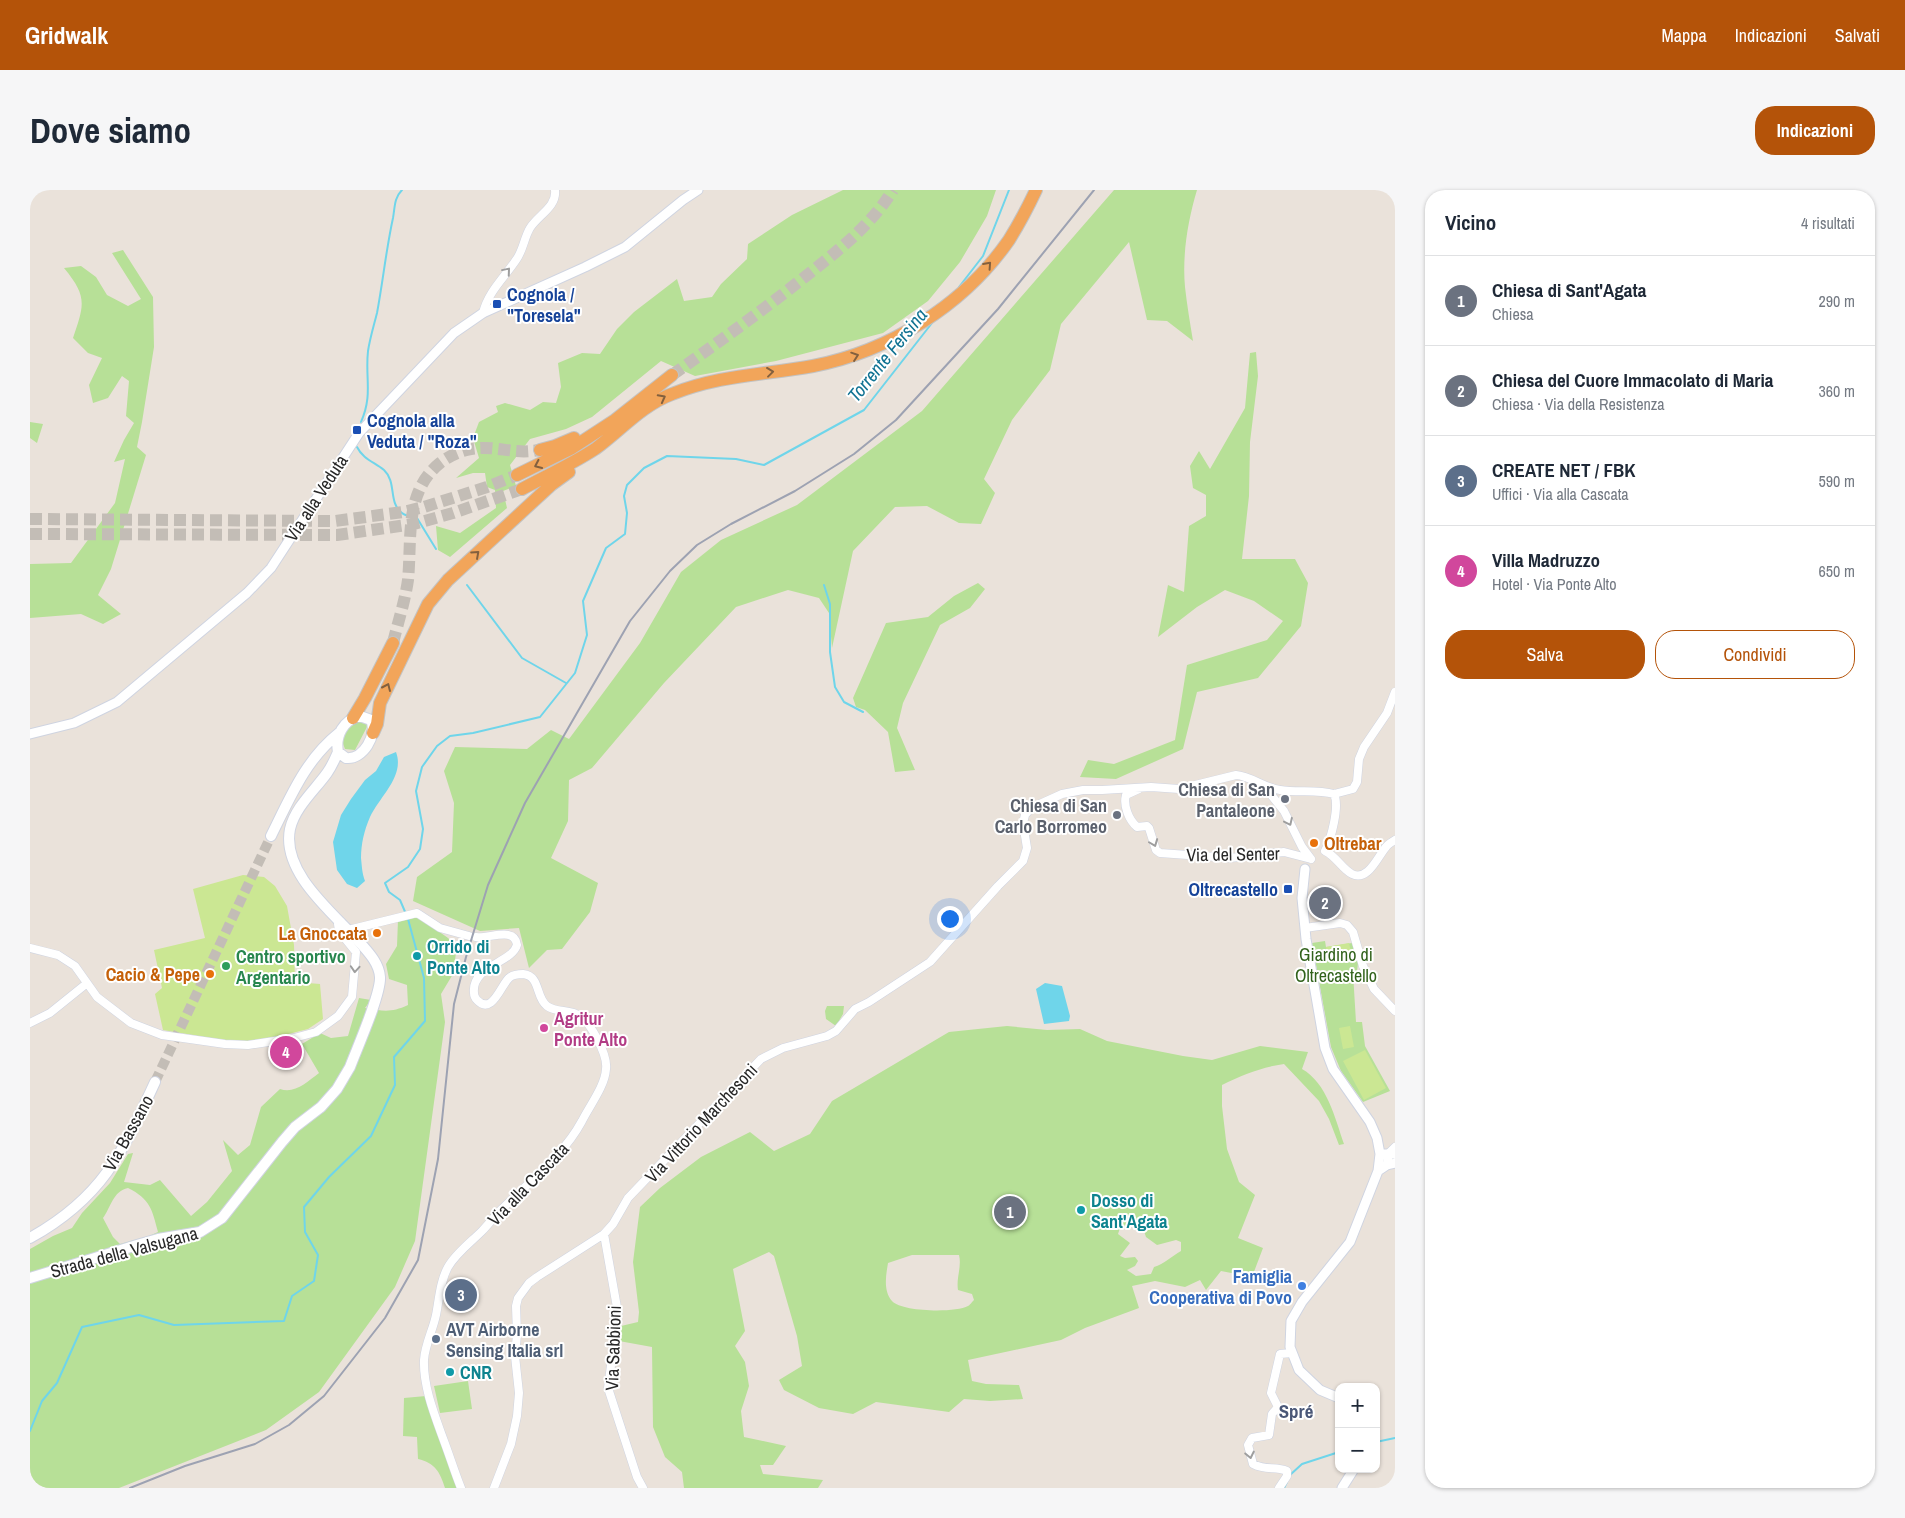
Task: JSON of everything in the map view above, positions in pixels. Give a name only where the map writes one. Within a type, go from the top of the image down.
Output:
[{"type":"highway","points":[[522,489],[595,448],[641,412],[669,395],[720,378],[808,367],[846,359],[870,350],[914,327],[947,304],[976,278],[1008,240],[1036,190]]},
{"type":"highway","points":[[517,475],[572,448],[615,420],[672,375]]},
{"type":"highway","points":[[540,450],[555,446],[580,435],[589,436]]},
{"type":"highway","points":[[373,734],[377,724],[380,703],[428,604],[448,580],[552,485],[586,459],[595,448]]},
{"type":"highway","points":[[353,718],[393,643]]},
{"type":"main road","points":[[271,836],[294,788],[324,745],[353,718],[362,716],[371,720],[373,734]]},
{"type":"main road","name":"Strada della Valsugana","points":[[30,1278],[158,1239],[200,1232],[222,1218],[295,1127],[321,1106],[337,1089],[350,1067],[378,994],[380,977],[374,959],[302,879],[294,862],[290,847],[290,832],[294,818],[329,771],[338,751],[339,733]]},
{"type":"main road","name":"Strada della Valsugana","points":[[329,771],[358,756],[373,734]]},
{"type":"main road","points":[[310,763],[331,751],[338,751],[346,758],[351,758]]},
{"type":"main road","name":"Via Bassano","points":[[30,1238],[51,1226],[81,1203],[109,1171],[128,1139],[155,1082]]},
{"type":"street","points":[[483,313],[486,301],[520,252],[530,227],[542,217],[556,198],[556,190]]},
{"type":"street","name":"Via alla Veduta","points":[[30,734],[74,723],[117,702],[247,593],[271,568],[366,424],[454,333],[483,313],[625,247],[698,190]]},
{"type":"street","points":[[1378,1171],[1391,1164],[1390,1152],[1377,1138],[1370,1122],[1336,1073],[1327,1054],[1305,928],[1302,898],[1305,868],[1311,859],[1325,851],[1328,845],[1337,806],[1337,799],[1334,794],[1353,789],[1357,782],[1359,759],[1387,713],[1395,692]]},
{"type":"street","name":"Via Vittorio Marchesoni","points":[[494,1488],[504,1466],[517,1416],[519,1393],[515,1356],[517,1334],[516,1306],[518,1298],[529,1283],[604,1234],[613,1224],[628,1198],[761,1059],[783,1048],[827,1036],[836,1031],[855,1010],[930,962],[998,886],[1024,861],[1027,848],[1023,823],[1025,815],[1031,808],[1062,794],[1083,790],[1143,787],[1179,789],[1236,775],[1243,775],[1264,786],[1279,790],[1334,794]]},
{"type":"street","name":"Via Vittorio Marchesoni","points":[[1264,786],[1284,811],[1311,859]]},
{"type":"street","name":"Via del Senter","points":[[1143,787],[1126,795],[1124,801],[1131,822],[1138,827],[1147,826],[1149,828],[1156,850],[1160,853],[1230,858],[1284,852],[1311,859]]},
{"type":"street","points":[[1325,851],[1351,874],[1356,875],[1367,872],[1387,846],[1395,840]]},
{"type":"street","name":"Via alla Cascata","points":[[344,926],[391,919],[412,913],[420,914],[440,928],[469,936],[510,934],[516,938],[517,945],[512,954],[489,967],[481,974],[474,990],[478,1002],[482,1004],[492,1002],[510,977],[518,974],[529,976],[536,982],[541,999],[548,1006],[577,1014],[584,1020],[602,1050],[606,1068],[605,1076],[569,1142],[556,1158],[501,1209],[455,1257],[444,1275],[436,1317],[426,1350],[424,1367],[432,1409],[461,1488]]},
{"type":"street","points":[[1305,928],[1340,923],[1348,925],[1353,932],[1363,966],[1374,989],[1395,1011]]},
{"type":"street","points":[[30,948],[58,956],[74,966],[97,997],[122,1017],[157,1034],[202,1041],[260,1045],[316,1032],[338,1016],[350,1001],[356,952],[339,931],[338,924],[344,926]]},
{"type":"street","points":[[30,1023],[50,1014],[86,984]]},
{"type":"street","points":[[1335,1396],[1320,1390],[1299,1370],[1292,1353],[1288,1320],[1350,1242],[1378,1171],[1390,1152]]},
{"type":"street","name":"Via Sabbioni","points":[[604,1234],[618,1313],[608,1388],[637,1477],[643,1488]]},
{"type":"street","points":[[1279,1488],[1287,1476],[1287,1471],[1281,1468],[1263,1469],[1252,1464],[1248,1445],[1252,1438],[1269,1435],[1272,1414],[1278,1407],[1271,1393],[1278,1361],[1280,1354],[1292,1353]]},
{"type":"street","points":[[1342,1488],[1351,1473]]},
{"type":"green space","points":[[843,190],[996,190],[987,216],[960,262],[928,301],[883,333],[776,361],[695,376],[661,361],[592,417],[566,429],[530,439],[510,465],[516,486],[503,491],[507,508],[450,557],[438,550],[436,526],[460,533],[496,508],[495,490],[487,487],[485,473],[473,473],[456,478],[479,458],[473,438],[479,422],[498,412],[496,406],[505,403],[530,410],[543,402],[556,403],[561,387],[558,363],[582,353],[600,354],[617,329],[634,312],[677,279],[684,301],[712,297],[721,284],[747,259],[748,244],[792,215]]},
{"type":"green space","points":[[1114,190],[1197,190],[1188,225],[1184,263],[1185,287],[1193,341],[1167,321],[1147,320],[1129,242],[1061,324],[1050,370],[1012,420],[984,479],[995,493],[981,524],[959,523],[927,506],[895,507],[853,551],[832,648],[829,613],[819,598],[788,590],[736,607],[664,683],[592,768],[569,780],[568,821],[551,858],[598,883],[590,912],[562,949],[547,950],[529,968],[519,928],[480,931],[413,901],[417,877],[452,852],[454,803],[444,771],[455,747],[527,749],[551,730],[569,739],[640,643],[681,572],[721,540],[797,505],[922,411]]},
{"type":"green space","points":[[123,250],[153,297],[154,347],[137,447],[146,455],[111,569],[98,595],[121,614],[103,624],[81,614],[30,618],[30,564],[71,563],[115,503],[125,459],[114,462],[134,423],[126,416],[129,381],[122,376],[108,398],[93,403],[89,385],[102,358],[88,353],[73,338],[80,317],[82,301],[77,287],[64,268],[81,266],[96,277],[107,295],[128,306],[141,299],[112,253]]},
{"type":"green space","points":[[1256,352],[1258,376],[1250,442],[1249,496],[1242,559],[1295,559],[1308,583],[1301,626],[1258,678],[1197,692],[1183,749],[1116,779],[1080,777],[1088,760],[1114,764],[1175,740],[1187,665],[1267,640],[1283,621],[1254,601],[1225,590],[1197,607],[1158,637],[1168,585],[1184,592],[1189,526],[1206,516],[1206,495],[1193,488],[1190,466],[1199,451],[1210,469],[1245,408],[1250,353]]},
{"type":"green space","points":[[30,422],[43,424],[37,443],[30,438]]},
{"type":"green space","points":[[978,583],[985,589],[970,608],[940,625],[903,703],[897,728],[915,770],[895,772],[888,732],[865,710],[856,707],[853,698],[886,623],[928,617],[954,596]]},
{"type":"green space","points":[[363,719],[368,725],[355,750],[345,749],[342,741],[346,728]]},
{"type":"green space","name":"Centro sportivo Argentario","points":[[243,875],[264,877],[275,886],[287,906],[294,945],[295,982],[320,984],[323,1019],[308,1029],[261,1041],[239,1043],[163,1030],[155,994],[162,988],[154,950],[205,938],[193,889]]},
{"type":"green space","points":[[416,915],[457,946],[453,974],[441,994],[445,1022],[415,1241],[395,1287],[319,1392],[266,1430],[119,1488],[30,1488],[30,1249],[72,1228],[82,1213],[110,1183],[128,1154],[133,1153],[124,1182],[150,1185],[160,1180],[191,1216],[207,1202],[232,1171],[223,1140],[238,1155],[250,1145],[261,1107],[280,1089],[296,1089],[319,1073],[302,1044],[320,1033],[331,1038],[348,1036],[359,998],[371,1000],[365,1008],[377,1010],[387,1011],[408,1005],[407,985],[389,979],[386,964],[397,946],[398,920]],"holes":[[[128,1188],[135,1192],[149,1206],[158,1232],[120,1244],[113,1237],[103,1218],[119,1192]]]},
{"type":"green space","name":"Giardino di Oltrecastello","points":[[1325,941],[1326,947],[1352,943],[1358,963],[1357,971],[1353,973],[1356,1022],[1362,1022],[1365,1046],[1390,1091],[1363,1102],[1341,1071],[1331,1047],[1312,943]]},
{"type":"green space","points":[[1349,943],[1351,952],[1327,956],[1326,947]]},
{"type":"green space","points":[[827,1006],[844,1006],[843,1014],[836,1026],[826,1019],[825,1011]]},
{"type":"green space","points":[[1007,1026],[1047,1030],[1080,1029],[1107,1041],[1212,1060],[1260,1046],[1308,1052],[1302,1069],[1311,1075],[1324,1092],[1344,1144],[1339,1145],[1329,1119],[1319,1101],[1284,1064],[1252,1072],[1222,1085],[1222,1106],[1227,1149],[1239,1182],[1255,1195],[1238,1238],[1263,1248],[1252,1277],[1221,1271],[1206,1290],[1200,1280],[1185,1287],[1155,1281],[1132,1286],[1139,1308],[1085,1328],[1061,1340],[968,1360],[972,1381],[986,1384],[1019,1385],[1023,1399],[990,1401],[964,1399],[949,1412],[876,1402],[853,1414],[819,1408],[784,1390],[779,1380],[802,1366],[797,1336],[774,1256],[769,1252],[733,1269],[745,1331],[735,1346],[745,1362],[749,1386],[741,1411],[744,1437],[786,1446],[773,1465],[760,1465],[763,1474],[823,1480],[818,1488],[684,1488],[682,1472],[665,1457],[653,1427],[652,1347],[619,1341],[621,1326],[638,1322],[639,1312],[633,1262],[640,1207],[660,1188],[701,1157],[750,1132],[774,1151],[810,1134],[832,1101],[949,1032]],"holes":[[[1141,1222],[1146,1237],[1157,1245],[1176,1240],[1181,1242],[1181,1251],[1154,1267],[1151,1274],[1136,1276],[1127,1270],[1135,1266],[1138,1261],[1135,1257],[1125,1258],[1120,1256],[1130,1243],[1118,1234],[1120,1228]],[[912,1255],[959,1255],[958,1290],[972,1294],[974,1300],[969,1306],[952,1310],[917,1309],[898,1305],[892,1301],[886,1288],[888,1263]]]},
{"type":"green space","points":[[1350,1026],[1354,1047],[1343,1049],[1339,1028]]},
{"type":"green space","points":[[1365,1050],[1386,1088],[1364,1100],[1343,1061]]},
{"type":"green space","points":[[468,1381],[472,1409],[440,1413],[434,1386]]},
{"type":"green space","points":[[426,1396],[457,1488],[445,1488],[436,1469],[429,1463],[418,1459],[417,1437],[403,1436],[404,1398]]},
{"type":"water","points":[[396,752],[398,761],[394,778],[374,809],[365,832],[361,858],[365,881],[357,888],[347,884],[337,870],[333,842],[341,815],[351,799],[365,780],[376,771],[384,757]]},
{"type":"water","points":[[1045,983],[1062,986],[1070,1016],[1069,1021],[1044,1024],[1036,989]]},
{"type":"waterway","points":[[361,422],[368,395],[367,361],[369,346],[377,313],[395,203],[402,190]]},
{"type":"waterway","name":"Torrente Fersina","points":[[959,287],[983,256],[1009,190]]},
{"type":"waterway","name":"Torrente Fersina","points":[[406,914],[400,900],[389,892],[385,883],[408,867],[420,849],[423,829],[416,791],[422,767],[437,746],[450,736],[473,733],[540,717],[575,673],[587,635],[583,601],[606,548],[625,534],[627,513],[624,496],[627,485],[644,468],[667,456],[736,459],[764,465],[864,410],[932,323]]},
{"type":"waterway","points":[[357,447],[359,451],[388,475],[398,509],[405,515],[417,518],[436,549]]},
{"type":"waterway","points":[[467,585],[522,658],[566,683]]},
{"type":"waterway","points":[[824,585],[830,604],[830,652],[835,687],[844,702],[863,712]]},
{"type":"waterway","name":"Torrente Fersina","points":[[30,1431],[42,1401],[57,1383],[82,1327],[139,1315],[174,1325],[284,1321],[292,1296],[314,1281],[318,1255],[305,1232],[304,1207],[329,1177],[371,1136],[395,1085],[394,1057],[425,1021],[424,978],[408,919]]},
{"type":"waterway","points":[[1380,1441],[1395,1438]]},
{"type":"waterway","points":[[1290,1475],[1302,1464],[1335,1453]]},
{"type":"waterway","points":[[1284,1488],[1287,1482]]},
{"type":"tunnel","points":[[672,375],[801,280],[839,249],[863,228],[884,204],[893,190]]},
{"type":"tunnel","points":[[393,643],[408,580],[410,532],[415,502],[420,488],[428,475],[443,460],[467,450],[477,448],[523,451],[540,450]]},
{"type":"tunnel","points":[[30,519],[335,521],[403,512],[424,507],[487,487],[517,475]]},
{"type":"tunnel","points":[[30,534],[337,535],[414,524],[453,513],[522,489]]},
{"type":"tunnel","points":[[155,1082],[271,836]]},
{"type":"railway","points":[[130,1488],[185,1466],[255,1444],[289,1425],[324,1396],[385,1318],[418,1260],[438,1159],[454,1004],[488,885],[525,803],[630,621],[670,571],[697,545],[731,524],[795,491],[854,454],[896,420],[998,309],[1094,190]]},
{"type":"place","name":"Cognola / \"Toresela\"","points":[[497,304]]},
{"type":"place","name":"Cognola alla Veduta / \"Roza\"","points":[[357,430]]},
{"type":"place","name":"Chiesa di San Pantaleone","points":[[1285,799]]},
{"type":"place","name":"Chiesa di San Carlo Borromeo","points":[[1117,815]]},
{"type":"place","name":"Oltrebar","points":[[1314,843]]},
{"type":"place","name":"Oltrecastello","points":[[1288,889]]},
{"type":"place","name":"Chiesa del Cuore Immacolato di Maria","points":[[1325,903]]},
{"type":"place","name":"La Gnoccata","points":[[377,933]]},
{"type":"place","name":"Orrido di Ponte Alto","points":[[417,956]]},
{"type":"place","name":"Centro sportivo Argentario","points":[[226,966]]},
{"type":"place","name":"Cacio & Pepe","points":[[210,974]]},
{"type":"place","name":"Agritur Ponte Alto","points":[[544,1028]]},
{"type":"place","name":"Villa Madruzzo","points":[[286,1052]]},
{"type":"place","name":"Dosso di Sant'Agata","points":[[1081,1210]]},
{"type":"place","name":"Chiesa di Sant'Agata","points":[[1010,1212]]},
{"type":"place","name":"Famiglia Cooperativa di Povo","points":[[1302,1286]]},
{"type":"place","name":"CREATE NET / FBK","points":[[461,1295]]},
{"type":"place","name":"AVT Airborne Sensing Italia srl","points":[[436,1339]]},
{"type":"place","name":"CNR","points":[[450,1372]]},
{"type":"district","name":"Spré","points":[[1296,1411]]}]
